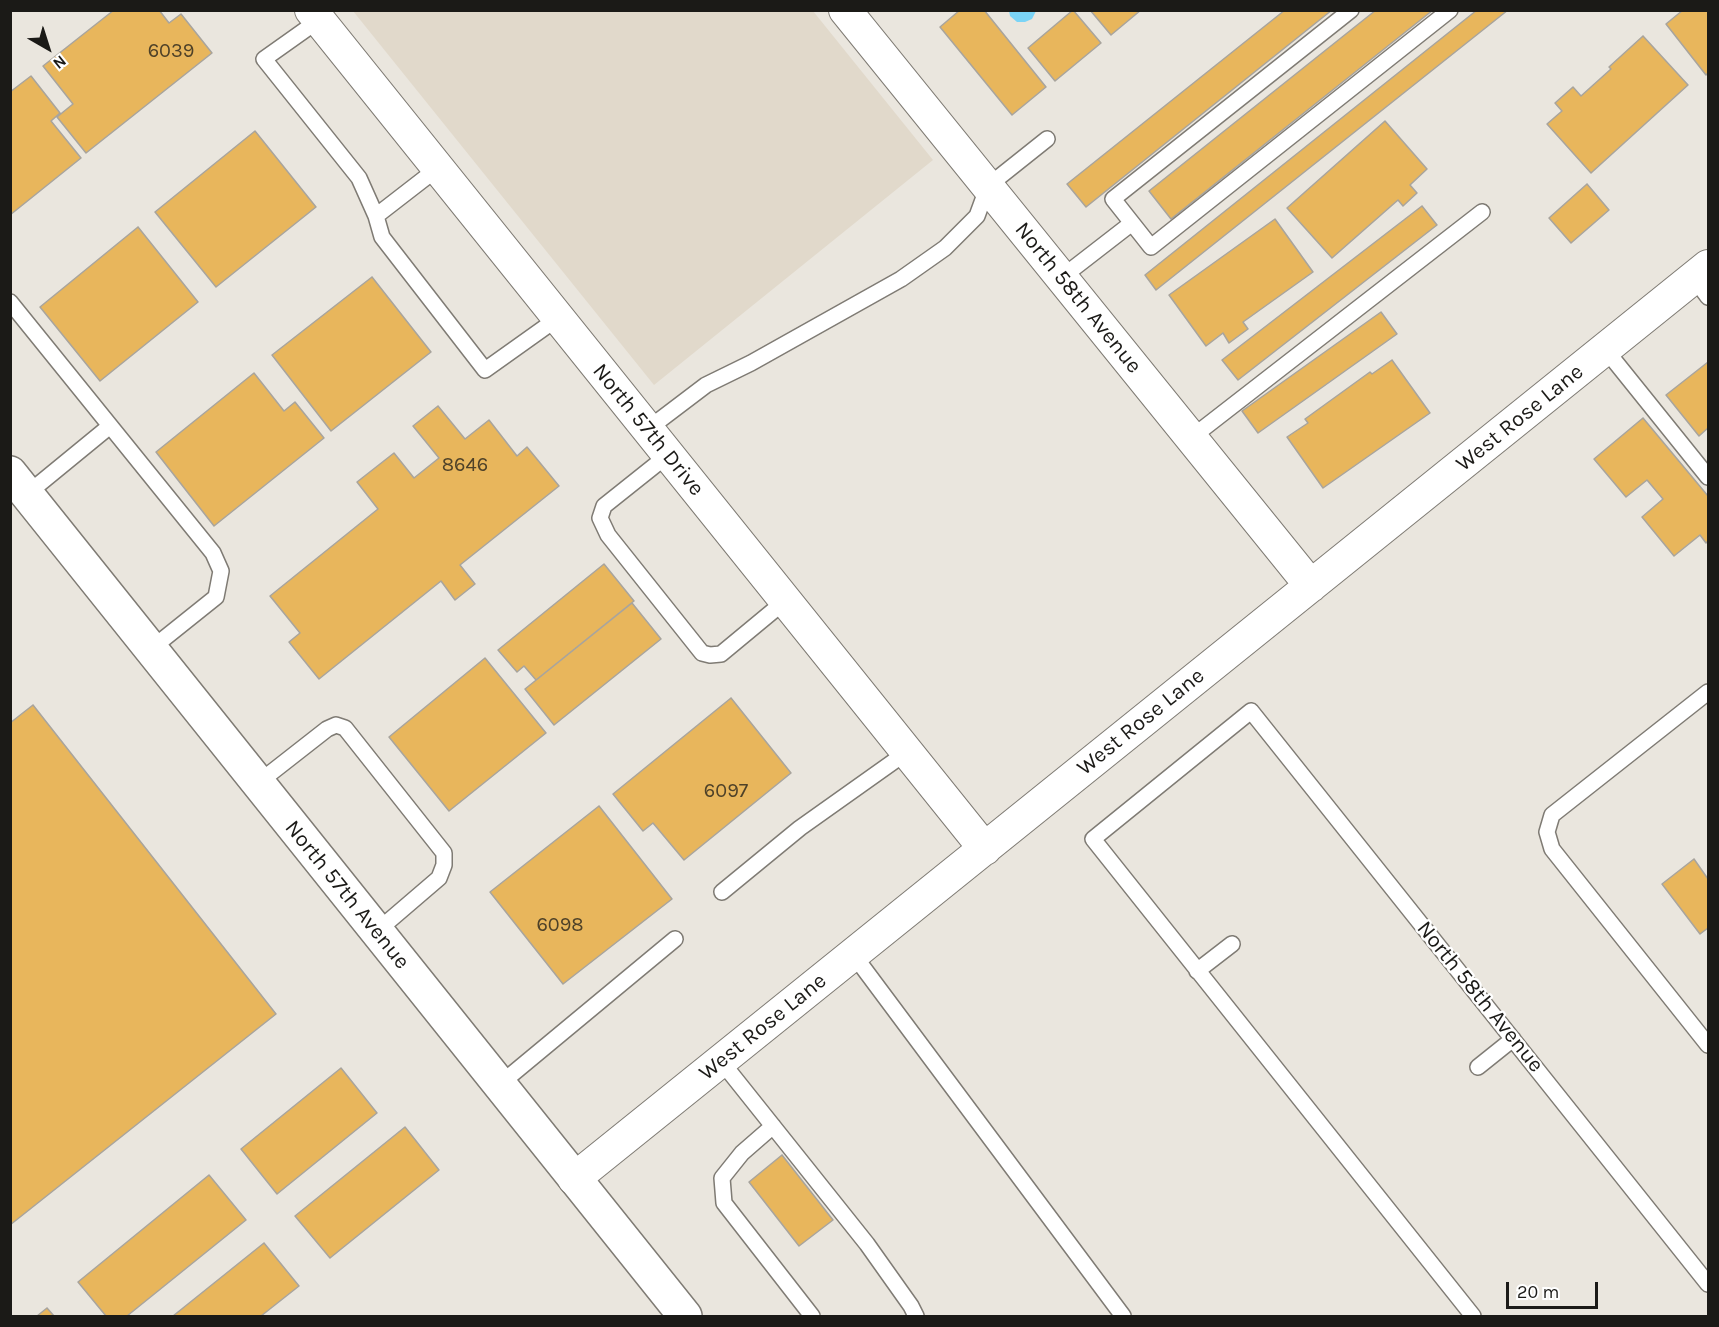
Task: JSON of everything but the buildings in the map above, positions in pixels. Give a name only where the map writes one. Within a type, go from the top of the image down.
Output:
[{"type":"street","name":"North 58th Avenue","points":[[845,10],[1311,586]]},
{"type":"street","name":"North 57th Drive","points":[[315,15],[985,849]]},
{"type":"street","name":"West Rose Lane","points":[[574,1179],[1605,349],[1704,280]]},
{"type":"street","name":"North 57th Avenue","points":[[19,483],[685,1317]]},
{"type":"lane","points":[[1351,10],[1113,199],[1151,247],[1450,10]]},
{"type":"lane","points":[[315,15],[264,59],[359,178],[376,216],[382,237],[485,370],[558,318]]},
{"type":"lane","points":[[648,429],[706,385],[751,363],[901,279],[945,248],[977,216],[988,186],[1047,140]]},
{"type":"lane","points":[[376,216],[438,168]]},
{"type":"lane","points":[[1191,438],[1482,212]]},
{"type":"lane","points":[[1061,278],[1132,223]]},
{"type":"lane","points":[[10,302],[213,553],[221,571],[216,597],[151,649]]},
{"type":"lane","points":[[1605,349],[1708,477]]},
{"type":"lane","points":[[19,483],[110,426]]},
{"type":"lane","points":[[668,455],[604,506],[600,518],[608,535],[694,644],[702,653],[721,654],[785,601]]},
{"type":"lane","points":[[1708,692],[1552,815],[1547,832],[1552,849],[1708,1045]]},
{"type":"lane","name":"North 58th Avenue","points":[[1197,971],[1093,839],[1251,711],[1708,1284]]},
{"type":"lane","points":[[258,783],[327,729],[336,725],[345,728],[430,835],[444,853],[444,865],[439,878],[376,932]]},
{"type":"lane","points":[[722,892],[800,828],[907,752]]},
{"type":"lane","points":[[499,1085],[675,939]]},
{"type":"lane","points":[[1232,944],[1197,971],[1473,1317]]},
{"type":"lane","points":[[853,954],[1123,1317]]},
{"type":"lane","points":[[1478,1067],[1513,1039]]},
{"type":"lane","points":[[721,1061],[867,1244],[916,1317]]},
{"type":"lane","points":[[773,1126],[742,1153],[722,1178],[724,1203],[812,1317]]},
{"type":"shaded area","points":[[353,11],[813,11],[933,160],[654,385]]},
{"type":"water","points":[[1009,10],[1036,11],[1032,19],[1017,22],[1010,16]]}]
